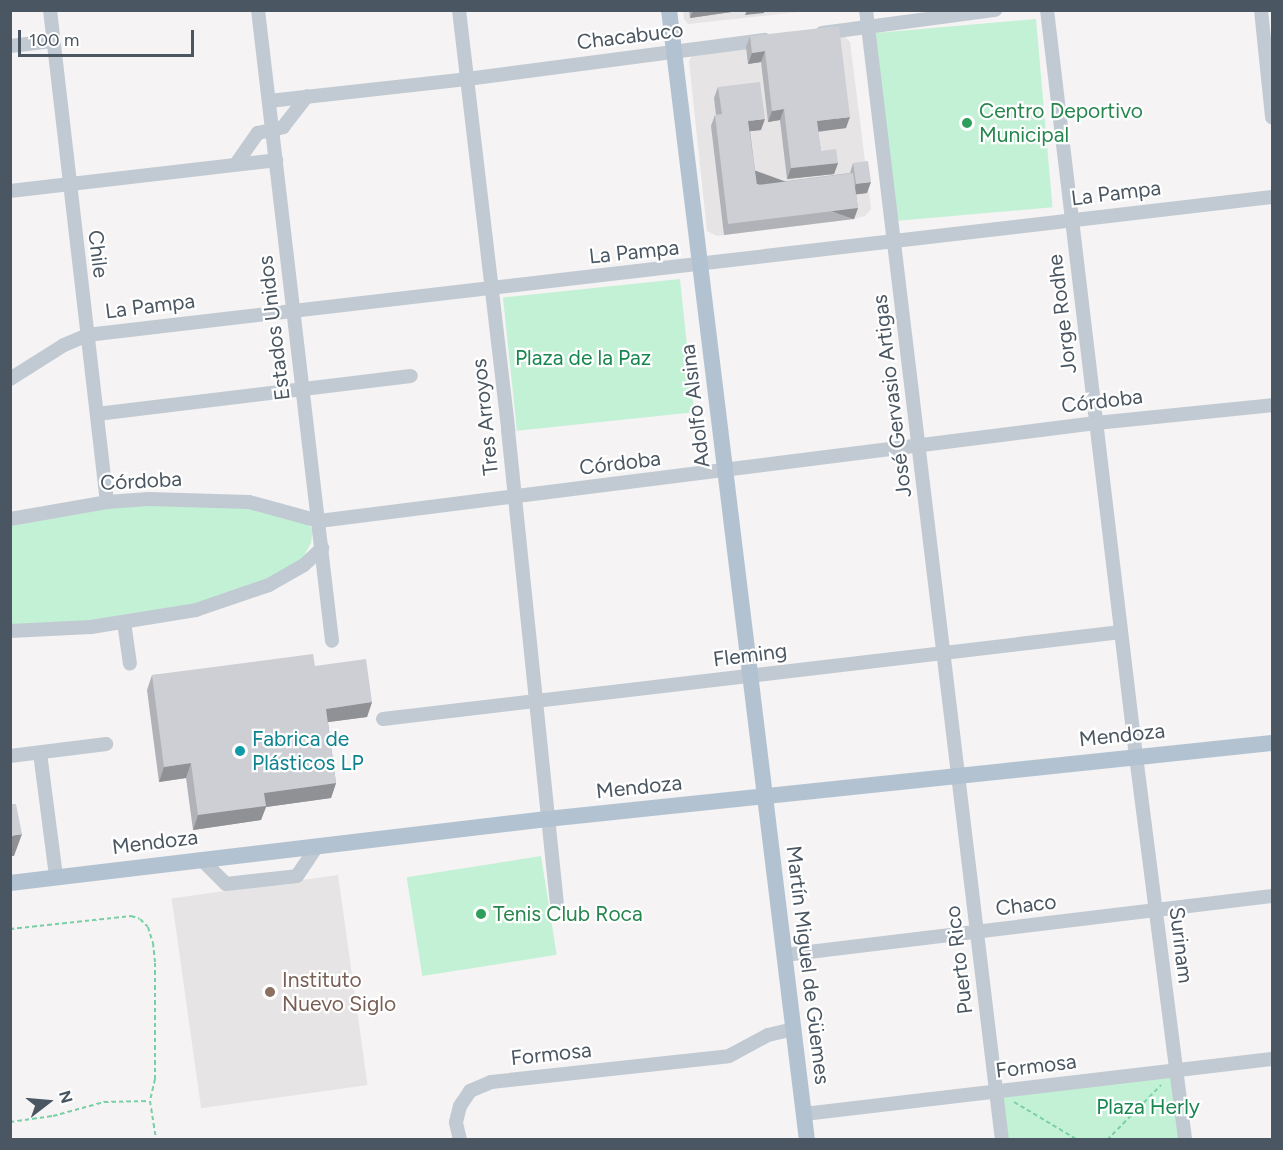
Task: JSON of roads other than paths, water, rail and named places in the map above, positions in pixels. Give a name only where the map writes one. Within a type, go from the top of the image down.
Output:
[{"type":"main road","name":"Adolfo Alsina","points":[[669,10],[764,796]]},
{"type":"main road","name":"Mendoza","points":[[10,883],[547,819],[1272,743]]},
{"type":"main road","name":"Martín Miguel de Güemes","points":[[764,796],[807,1140]]},
{"type":"street","name":"Chile","points":[[50,10],[68,184],[107,502]]},
{"type":"street","name":"Estados Unidos","points":[[258,10],[332,641]]},
{"type":"street","name":"Tres Arroyos","points":[[459,10],[514,496],[547,819],[558,901]]},
{"type":"street","name":"José Gervasio Artigas","points":[[867,10],[958,776]]},
{"type":"street","points":[[811,34],[995,10]]},
{"type":"street","name":"Jorge Rodhe","points":[[1047,10],[1136,756]]},
{"type":"street","points":[[1261,10],[1272,117]]},
{"type":"street","name":"Chacabuco","points":[[268,100],[467,79],[777,38]]},
{"type":"street","points":[[10,46],[53,41]]},
{"type":"street","points":[[236,164],[258,133],[284,127],[306,96]]},
{"type":"street","points":[[10,191],[276,160]]},
{"type":"street","name":"La Pampa","points":[[10,379],[64,345],[87,335],[293,309],[700,265],[1272,197]]},
{"type":"street","points":[[97,414],[411,376]]},
{"type":"street","name":"Córdoba","points":[[10,519],[107,502],[149,499],[249,502],[319,521],[1096,423],[1272,405]]},
{"type":"street","points":[[10,631],[48,631],[196,610],[249,593],[289,576],[322,548]]},
{"type":"street","points":[[124,622],[130,664]]},
{"type":"street","name":"Fleming","points":[[383,719],[1121,632]]},
{"type":"street","points":[[10,756],[106,744]]},
{"type":"street","points":[[40,753],[56,878]]},
{"type":"street","name":"Surinam","points":[[1136,756],[1185,1140]]},
{"type":"street","name":"Puerto Rico","points":[[958,776],[1002,1140]]},
{"type":"street","points":[[201,859],[226,884],[238,883],[297,876],[317,846]]},
{"type":"street","name":"Chaco","points":[[784,955],[1272,896]]},
{"type":"street","name":"Formosa","points":[[460,1140],[456,1122],[460,1106],[470,1091],[491,1082],[729,1056],[768,1035],[793,1029]]},
{"type":"street","name":"Formosa","points":[[804,1114],[1272,1059]]},
{"type":"place","name":"Centro Deportivo Municipal","points":[[967,123]]},
{"type":"place","name":"Fabrica de Plásticos LP","points":[[240,751]]},
{"type":"place","name":"Tenis Club Roca","points":[[481,914]]},
{"type":"place","name":"Instituto Nuevo Siglo","points":[[270,992]]},
{"type":"park label","name":"Plaza de la Paz","points":[[583,358]]},
{"type":"park label","name":"Plaza Herly","points":[[1148,1107]]}]
